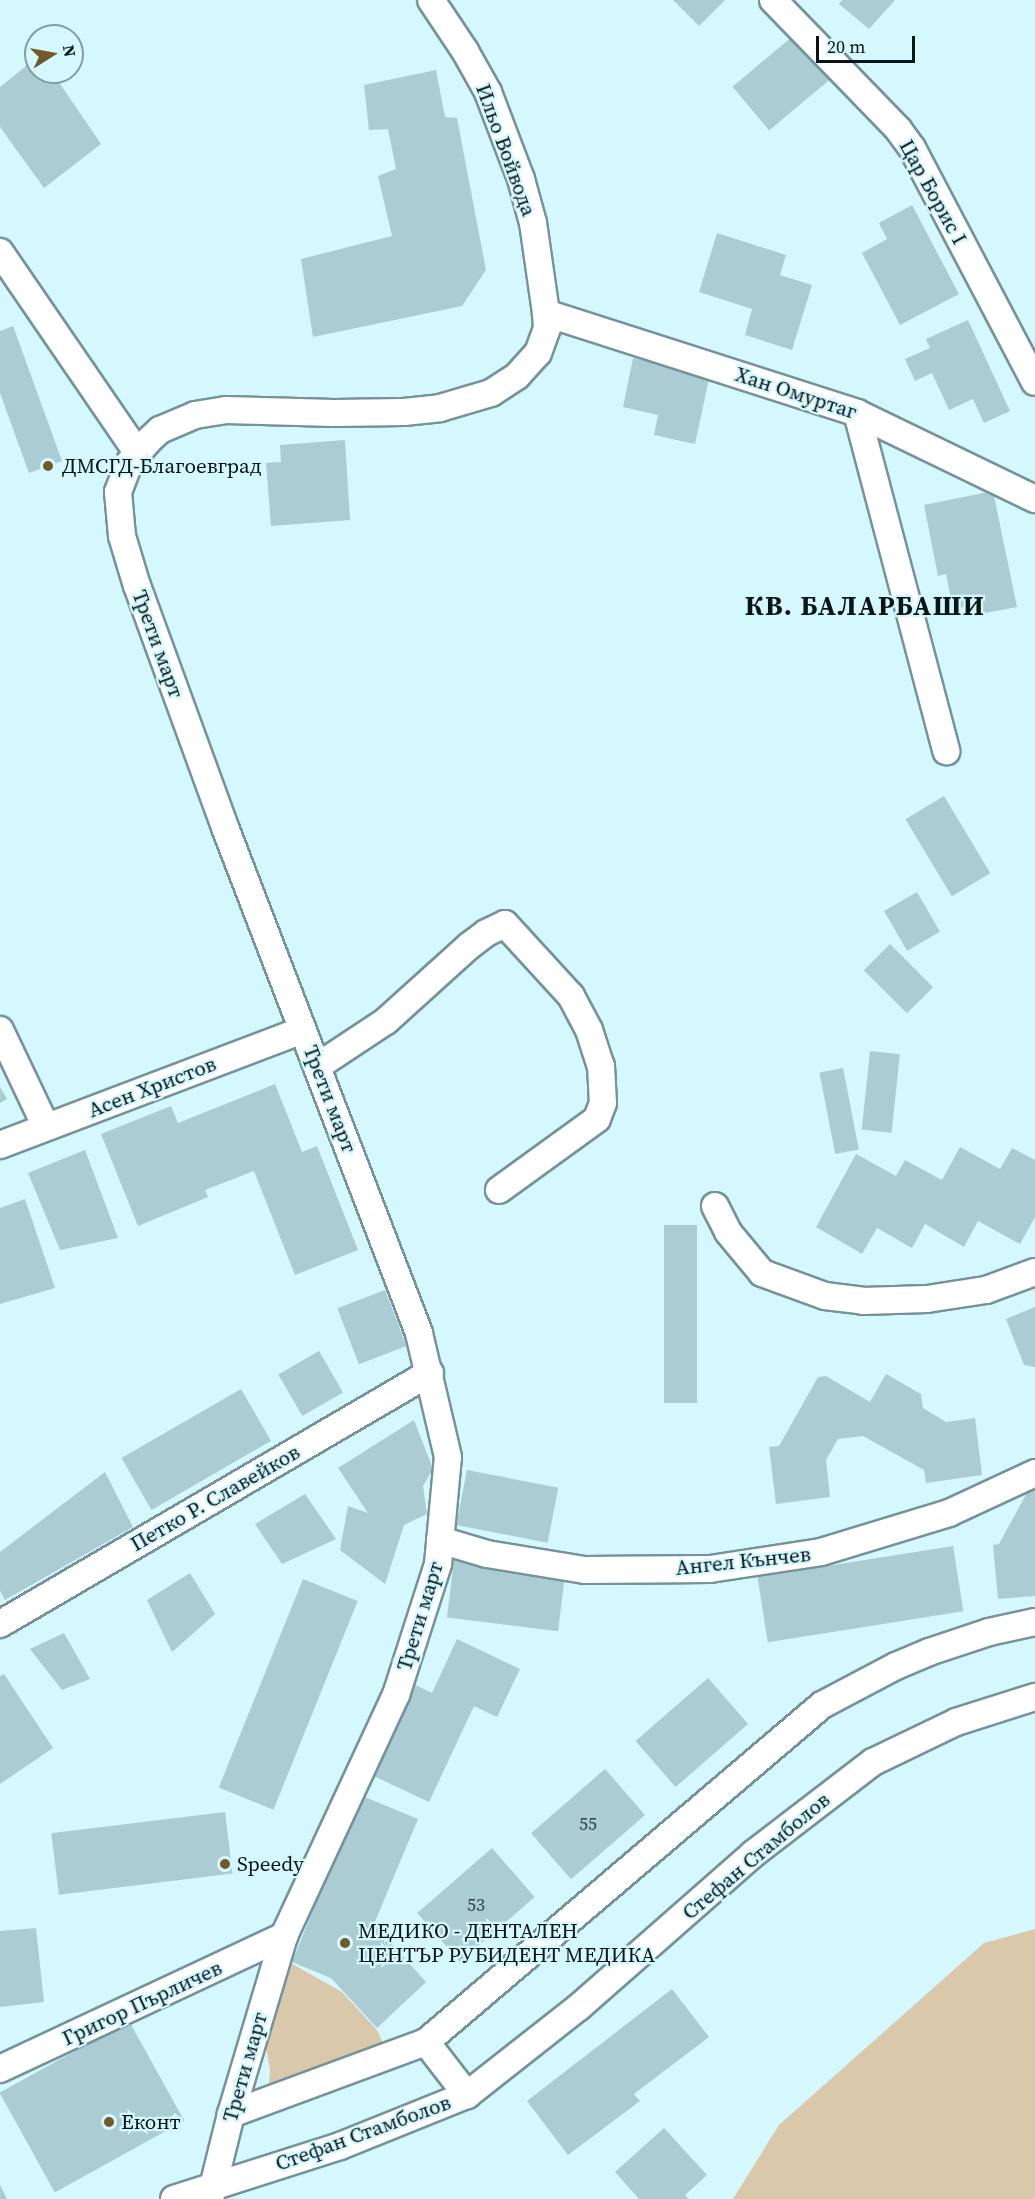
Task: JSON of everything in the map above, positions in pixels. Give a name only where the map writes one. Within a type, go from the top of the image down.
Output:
[{"type":"street","name":"Ильо Войвода","points":[[431,0],[465,51],[488,92],[510,147],[532,223],[546,313]]},
{"type":"street","name":"Цар Борис I","points":[[773,0],[898,129],[912,148],[1035,382]]},
{"type":"street","points":[[0,252],[137,452]]},
{"type":"street","name":"Хан Омуртаг","points":[[546,313],[857,412],[1035,499]]},
{"type":"street","name":"Трети март","points":[[212,2192],[231,2114],[284,1936],[396,1695],[438,1564],[448,1457],[430,1372],[419,1333],[214,798],[124,545],[119,522],[118,492],[122,477],[137,452],[160,430],[177,421],[210,412],[243,409],[404,412],[474,400],[504,385],[531,364],[543,341],[546,313]]},
{"type":"street","points":[[857,412],[946,751]]},
{"type":"street","points":[[318,1066],[386,1021],[469,946],[486,933],[505,924],[572,996],[589,1030],[601,1066],[603,1103],[597,1119],[499,1190]]},
{"type":"street","points":[[0,1030],[46,1127]]},
{"type":"street","name":"Асен Христов","points":[[0,1145],[303,1030]]},
{"type":"street","points":[[715,1206],[728,1232],[762,1273],[825,1296],[863,1301],[927,1299],[986,1290],[1035,1272]]},
{"type":"street","name":"Петко Р. Славейков","points":[[0,1624],[430,1372]]},
{"type":"street","name":"Ангел Кънчев","points":[[441,1540],[487,1554],[585,1570],[710,1569],[821,1552],[949,1513],[1035,1473]]},
{"type":"street","points":[[231,2114],[426,2042],[822,1705],[854,1686],[929,1652],[989,1632],[1035,1622]]},
{"type":"street","name":"Стефан Стамболов","points":[[174,2199],[212,2192],[340,2146],[467,2095],[579,2007],[753,1854],[866,1767],[914,1740],[956,1722],[1035,1696]]},
{"type":"street","name":"Григор Пърличев","points":[[0,2069],[284,1936]]},
{"type":"street","points":[[426,2042],[467,2095]]},
{"type":"shaded area","points":[[1035,1929],[1035,2199],[733,2199],[779,2125],[984,1943]]},
{"type":"shaded area","points":[[287,1961],[342,1992],[377,2030],[383,2043],[269,2086],[270,2070],[264,2036]]},
{"type":"building","points":[[673,0],[725,0],[699,26]]},
{"type":"building","points":[[842,0],[895,0],[869,29],[839,4]]},
{"type":"building","points":[[793,36],[830,80],[769,130],[732,87]]},
{"type":"building","points":[[24,68],[24,84],[60,84],[101,144],[44,188],[0,127],[0,87]]},
{"type":"building","points":[[436,70],[445,117],[457,118],[486,270],[462,306],[313,337],[301,259],[392,236],[378,176],[396,169],[388,129],[369,130],[364,85]]},
{"type":"building","points":[[912,205],[959,294],[900,325],[862,253],[887,239],[879,223]]},
{"type":"building","points":[[717,233],[786,255],[780,275],[812,285],[792,350],[745,335],[752,309],[699,292]]},
{"type":"building","points":[[968,320],[1010,411],[984,423],[973,399],[949,410],[932,373],[915,381],[905,359],[930,348],[926,339]]},
{"type":"building","points":[[13,326],[62,461],[29,473],[0,393],[0,331]]},
{"type":"building","points":[[633,358],[710,374],[695,444],[654,435],[658,415],[623,407]]},
{"type":"building","points":[[345,440],[350,520],[271,526],[266,463],[281,462],[280,445]]},
{"type":"building","points":[[993,491],[1017,607],[975,615],[973,605],[953,609],[946,574],[938,576],[924,505]]},
{"type":"building","points":[[944,796],[990,873],[952,896],[905,819]]},
{"type":"building","points":[[917,892],[940,932],[907,951],[884,911]]},
{"type":"building","points":[[890,944],[933,987],[907,1013],[864,970]]},
{"type":"building","points":[[870,1051],[900,1054],[892,1133],[862,1130]]},
{"type":"building","points":[[843,1068],[859,1149],[835,1154],[819,1073]]},
{"type":"building","points":[[275,1084],[302,1152],[317,1146],[358,1250],[295,1275],[254,1171],[205,1190],[208,1197],[138,1226],[101,1134],[171,1106],[178,1123]]},
{"type":"building","points":[[0,1087],[7,1099],[0,1103]]},
{"type":"building","points":[[960,1147],[1000,1169],[1012,1148],[1035,1160],[1035,1217],[1020,1244],[978,1221],[964,1247],[925,1224],[912,1248],[877,1228],[862,1254],[816,1227],[856,1154],[896,1176],[905,1160],[942,1180]]},
{"type":"building","points":[[85,1150],[118,1238],[60,1250],[28,1173]]},
{"type":"building","points":[[25,1199],[55,1288],[0,1304],[0,1208]]},
{"type":"building","points":[[664,1225],[697,1225],[697,1403],[664,1403]]},
{"type":"building","points":[[385,1290],[407,1346],[359,1364],[337,1308]]},
{"type":"building","points":[[1035,1307],[1035,1367],[1024,1365],[1006,1319]]},
{"type":"building","points":[[319,1351],[343,1393],[302,1416],[278,1374]]},
{"type":"building","points":[[886,1374],[921,1394],[923,1408],[946,1422],[975,1418],[982,1475],[926,1483],[924,1470],[863,1436],[838,1439],[826,1460],[830,1497],[776,1504],[769,1447],[779,1446],[818,1377],[826,1376],[870,1402]]},
{"type":"building","points":[[241,1389],[271,1441],[151,1510],[121,1458]]},
{"type":"building","points":[[414,1420],[433,1469],[423,1486],[427,1514],[404,1525],[385,1584],[340,1550],[348,1506],[368,1513],[338,1468]]},
{"type":"building","points":[[467,1470],[558,1488],[548,1543],[456,1525]]},
{"type":"building","points":[[105,1472],[133,1527],[5,1600],[0,1591],[0,1552]]},
{"type":"building","points":[[1035,1478],[1035,1596],[998,1599],[993,1545],[999,1544]]},
{"type":"building","points":[[305,1494],[336,1539],[282,1564],[255,1524]]},
{"type":"building","points":[[953,1546],[963,1611],[768,1642],[757,1577]]},
{"type":"building","points":[[454,1560],[565,1574],[558,1631],[447,1618]]},
{"type":"building","points":[[190,1573],[215,1614],[172,1652],[147,1600]]},
{"type":"building","points":[[303,1579],[358,1601],[273,1810],[219,1788]]},
{"type":"building","points":[[64,1633],[90,1679],[62,1690],[30,1649]]},
{"type":"building","points":[[457,1639],[520,1669],[497,1717],[474,1706],[429,1802],[363,1771],[405,1680],[432,1693]]},
{"type":"building","points":[[4,1674],[53,1748],[0,1784],[0,1676]]},
{"type":"building","points":[[708,1678],[748,1724],[676,1787],[636,1741]]},
{"type":"building","points":[[605,1769],[645,1815],[571,1879],[531,1833]]},
{"type":"building","name":"МЕДИКО - ДЕНТАЛЕН ЦЕНТЪР РУБИДЕНТ МЕДИКА","points":[[360,1795],[418,1819],[374,1924],[426,1982],[377,2028],[331,1978],[292,1962]]},
{"type":"building","points":[[225,1812],[233,1874],[59,1895],[51,1833]]},
{"type":"building","points":[[492,1848],[535,1897],[460,1962],[417,1913]]},
{"type":"building","points":[[36,1928],[44,2002],[0,2007],[0,1931]]},
{"type":"building","points":[[672,1989],[709,2037],[634,2094],[640,2101],[568,2155],[527,2101]]},
{"type":"building","points":[[129,2021],[184,2121],[55,2192],[0,2093]]},
{"type":"building","points":[[664,2128],[707,2175],[685,2195],[689,2199],[639,2199],[615,2172]]},
{"type":"building","points":[[0,2185],[7,2199],[0,2199]]},
{"type":"place","name":"ДМСГД-Благоевград","points":[[48,466]]},
{"type":"place","name":"Speedy","points":[[225,1864]]},
{"type":"place","name":"МЕДИКО - ДЕНТАЛЕН ЦЕНТЪР РУБИДЕНТ МЕДИКА","points":[[345,1943]]},
{"type":"place","name":"Еконт","points":[[109,2122]]},
{"type":"district","name":"КВ. БАЛАРБАШИ","points":[[865,606]]}]
